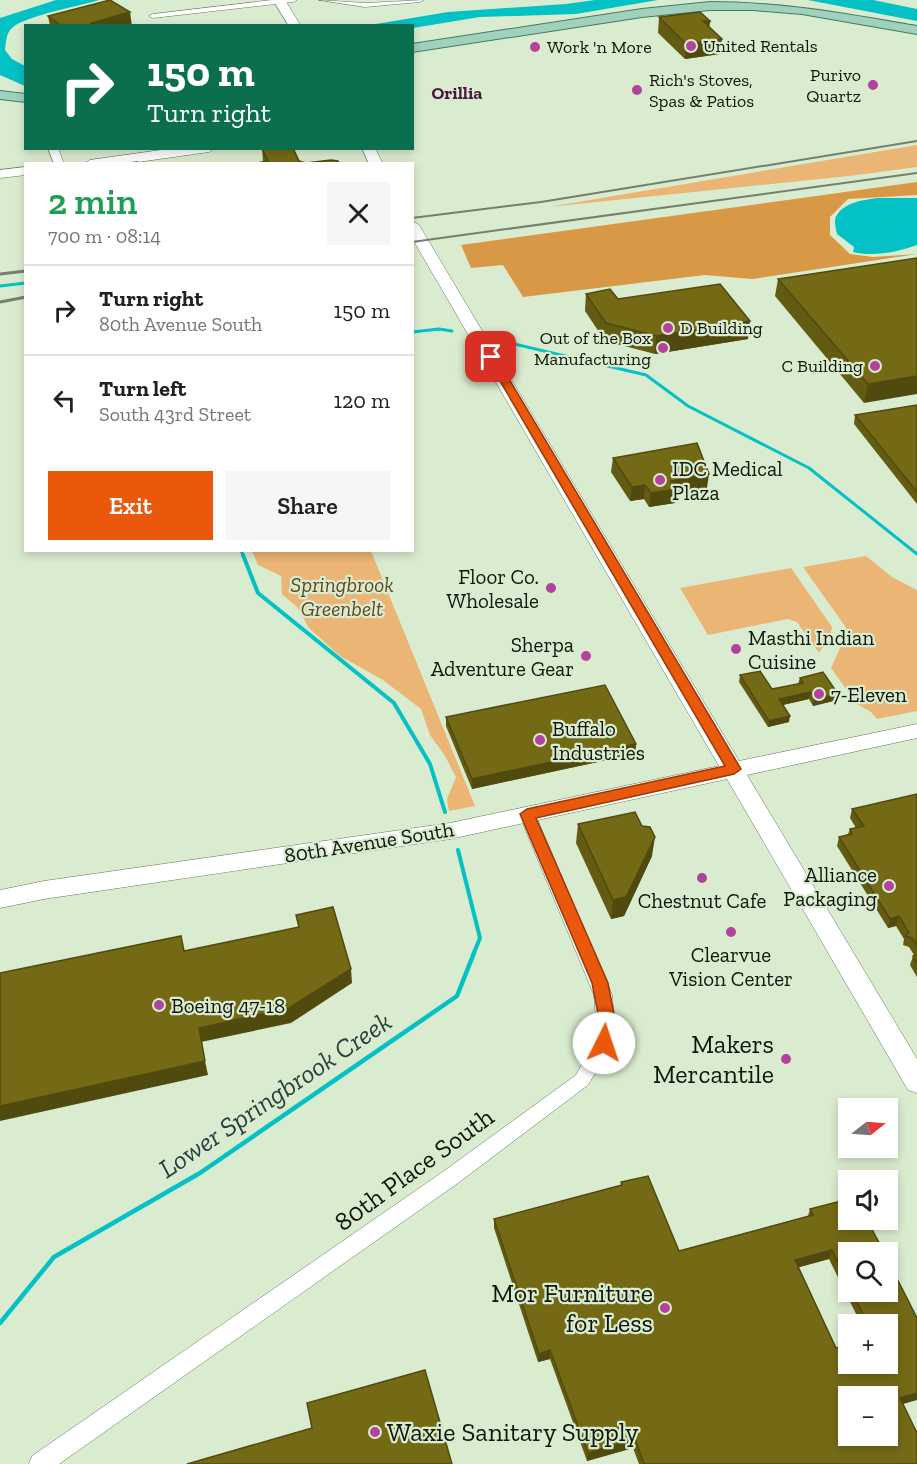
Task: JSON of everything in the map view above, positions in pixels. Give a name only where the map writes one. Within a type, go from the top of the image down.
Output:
[{"type":"main road","points":[[284,0],[294,24]]},
{"type":"main road","points":[[414,48],[710,6],[753,6],[802,10],[917,30]]},
{"type":"main road","points":[[0,95],[24,98]]},
{"type":"main road","points":[[105,162],[194,150]]},
{"type":"main road","points":[[0,174],[24,171]]},
{"type":"main road","points":[[414,228],[917,1082]]},
{"type":"main road","name":"80th Avenue South","points":[[0,899],[44,890],[393,841],[917,731]]},
{"type":"street","points":[[153,16],[284,0]]},
{"type":"street","points":[[323,0],[362,5],[420,0]]},
{"type":"street","name":"80th Place South","points":[[40,1464],[458,1172],[582,1080],[604,1043],[606,1014],[603,995],[527,814]]},
{"type":"green space","points":[[917,145],[917,167],[548,207]]},
{"type":"green space","name":"Springbrook Greenbelt","points":[[252,552],[371,552],[475,806],[449,811],[447,799],[456,777],[430,735],[421,709],[383,680],[340,656],[309,628],[297,607],[282,594],[281,576],[258,565]]},
{"type":"green space","points":[[866,556],[892,577],[917,590],[917,711],[877,719],[871,712],[857,704],[831,668],[846,635],[845,626],[803,567]]},
{"type":"green space","points":[[791,568],[832,627],[830,636],[819,653],[797,622],[788,619],[708,635],[680,588]]},
{"type":"shaded area","points":[[917,182],[917,195],[848,199],[830,217],[830,235],[850,254],[873,257],[917,254],[752,279],[705,275],[523,297],[503,265],[471,268],[461,245]]},
{"type":"water","points":[[56,0],[99,0],[28,19],[10,30],[5,50],[12,59],[24,65],[24,86],[0,75],[0,18]]},
{"type":"water","points":[[595,0],[658,0],[576,14],[480,17],[414,28],[414,24],[376,24],[448,12]]},
{"type":"water","points":[[808,0],[873,0],[917,9],[917,21]]},
{"type":"water","points":[[877,198],[917,198],[917,245],[885,253],[853,252],[854,247],[837,234],[835,219],[840,211],[855,202]]},
{"type":"building","points":[[110,0],[130,12],[92,24],[59,24],[48,16]]},
{"type":"building","points":[[700,12],[710,21],[703,21],[722,39],[686,44],[659,17]]},
{"type":"building","points":[[263,150],[294,150],[299,161],[302,162],[262,162],[268,161]]},
{"type":"building","points":[[331,160],[338,162],[314,162]]},
{"type":"building","name":"C Building","points":[[917,258],[917,376],[868,384],[778,279]]},
{"type":"building","points":[[720,284],[750,321],[656,336],[606,323],[586,294],[610,289],[618,299]]},
{"type":"building","points":[[917,405],[917,492],[855,415]]},
{"type":"building","points":[[697,443],[709,474],[671,481],[677,489],[651,493],[645,485],[632,487],[613,458]]},
{"type":"building","points":[[760,671],[772,689],[803,683],[800,678],[823,672],[838,694],[815,699],[810,692],[779,699],[790,716],[769,721],[740,675]]},
{"type":"building","name":"Buffalo Industries","points":[[605,685],[636,744],[472,779],[446,717]]},
{"type":"building","name":"Alliance Packaging","points":[[917,794],[917,946],[912,938],[905,936],[909,933],[899,916],[890,919],[839,837],[852,834],[850,829],[864,826],[852,809]]},
{"type":"building","points":[[635,812],[642,826],[650,827],[655,837],[626,897],[613,900],[578,824]]},
{"type":"building","name":"Boeing 47-18","points":[[333,907],[351,969],[289,1008],[199,1028],[205,1061],[0,1106],[0,973],[181,936],[184,951],[299,927],[296,915]]},
{"type":"building","name":"Mor Furniture for Less","points":[[648,1176],[679,1251],[813,1215],[810,1209],[838,1202],[838,1230],[872,1230],[879,1242],[838,1242],[838,1262],[832,1250],[795,1260],[836,1348],[838,1347],[838,1374],[898,1374],[898,1314],[863,1314],[857,1302],[898,1302],[898,1281],[917,1318],[917,1393],[900,1398],[917,1433],[917,1464],[644,1464],[635,1439],[588,1453],[550,1350],[539,1354],[494,1219],[622,1185],[621,1182]]},
{"type":"building","name":"Waxie Sanitary Supply","points":[[425,1370],[452,1464],[187,1464],[312,1428],[307,1403]]},
{"type":"waterway","points":[[0,286],[24,283]]},
{"type":"waterway","name":"Lower Springbrook Creek","points":[[414,332],[439,329],[452,331]]},
{"type":"waterway","name":"Lower Springbrook Creek","points":[[506,342],[646,375],[688,406],[809,468],[917,554]]},
{"type":"waterway","name":"Lower Springbrook Creek","points":[[242,552],[243,556]]},
{"type":"waterway","name":"Lower Springbrook Creek","points":[[243,555],[258,593],[394,703],[430,764],[445,812]]},
{"type":"waterway","name":"Lower Springbrook Creek","points":[[458,850],[480,938],[473,955]]},
{"type":"waterway","name":"Lower Springbrook Creek","points":[[0,1323],[54,1257],[200,1173],[457,996],[474,953]]},
{"type":"railway","points":[[414,218],[541,202],[917,141]]},
{"type":"railway","points":[[414,242],[917,173]]},
{"type":"railway","points":[[0,274],[24,271]]},
{"type":"railway","points":[[0,302],[24,297]]},
{"type":"place","name":"United Rentals","points":[[691,46]]},
{"type":"place","name":"Work 'n More","points":[[535,47]]},
{"type":"place","name":"Purivo Quartz","points":[[873,85]]},
{"type":"place","name":"Rich's Stoves, Spas & Patios","points":[[637,90]]},
{"type":"place","name":"D Building","points":[[668,328]]},
{"type":"place","name":"Out of the Box Manufacturing","points":[[663,348]]},
{"type":"place","name":"C Building","points":[[875,366]]},
{"type":"place","name":"IDC Medical Plaza","points":[[660,480]]},
{"type":"place","name":"Floor Co. Wholesale","points":[[551,588]]},
{"type":"place","name":"Masthi Indian Cuisine","points":[[736,649]]},
{"type":"place","name":"Sherpa Adventure Gear","points":[[586,656]]},
{"type":"place","name":"7-Eleven","points":[[819,694]]},
{"type":"place","name":"Buffalo Industries","points":[[540,740]]},
{"type":"place","name":"Chestnut Cafe","points":[[702,878]]},
{"type":"place","name":"Alliance Packaging","points":[[889,886]]},
{"type":"place","name":"Clearvue Vision Center","points":[[731,932]]},
{"type":"place","name":"Boeing 47-18","points":[[159,1005]]},
{"type":"place","name":"Makers Mercantile","points":[[786,1059]]},
{"type":"place","name":"Mor Furniture for Less","points":[[665,1308]]},
{"type":"place","name":"Waxie Sanitary Supply","points":[[375,1432]]},
{"type":"district","name":"Orillia","points":[[457,93]]},
{"type":"route","points":[[491,357],[734,769],[527,814],[600,983],[606,1014],[604,1043]]}]
